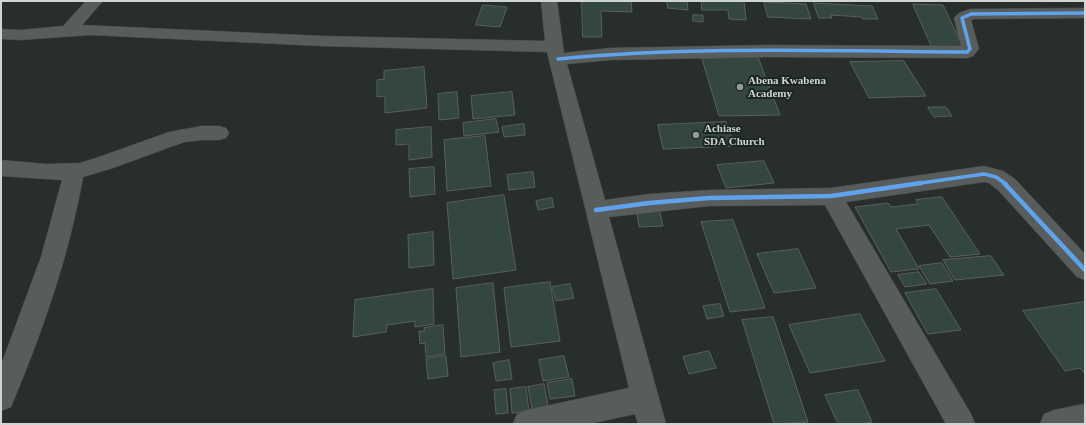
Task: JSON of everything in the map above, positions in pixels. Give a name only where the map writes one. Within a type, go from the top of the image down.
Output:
[{"type":"street","points":[[68,31],[95,1]]},
{"type":"street","points":[[549,1],[556,53],[652,424]]},
{"type":"street","points":[[1,34],[20,35],[90,30],[556,53],[610,54],[767,51],[966,52],[970,49],[962,18],[971,14],[1085,13]]},
{"type":"street","points":[[1,168],[54,172],[88,169],[150,145],[187,134],[206,132],[219,133]]},
{"type":"street","points":[[1,398],[41,294],[56,249],[69,198],[74,170]]},
{"type":"street","points":[[596,210],[649,203],[710,198],[831,196],[984,174],[996,177],[1007,185],[1085,270]]},
{"type":"street","points":[[831,196],[960,424]]},
{"type":"street","points":[[527,424],[645,398]]},
{"type":"street","points":[[1054,424],[1085,418]]},
{"type":"building","points":[[582,1],[631,1],[632,12],[601,11],[602,37],[583,37]]},
{"type":"building","points":[[667,1],[687,1],[688,10],[668,8]]},
{"type":"building","points":[[702,1],[744,1],[746,20],[729,19],[728,10],[702,10]]},
{"type":"building","points":[[764,2],[806,4],[811,19],[768,17]]},
{"type":"building","points":[[814,3],[872,6],[878,19],[863,19],[862,17],[831,15],[832,18],[819,18]]},
{"type":"building","points":[[913,4],[943,5],[964,49],[932,47]]},
{"type":"building","points":[[483,5],[507,7],[500,27],[476,25]]},
{"type":"building","points":[[693,15],[703,15],[703,22],[693,21]]},
{"type":"building","name":"Abena Kwabena Academy","points":[[758,57],[780,115],[719,116],[702,59]]},
{"type":"building","points":[[904,61],[926,96],[869,98],[850,62]]},
{"type":"building","points":[[424,67],[427,108],[385,113],[385,96],[377,97],[377,80],[384,79],[384,71]]},
{"type":"building","points":[[457,92],[459,118],[439,120],[438,94]]},
{"type":"building","points":[[512,92],[515,115],[473,119],[471,96]]},
{"type":"building","points":[[928,107],[946,107],[952,116],[934,117]]},
{"type":"building","points":[[496,119],[499,132],[464,136],[463,123]]},
{"type":"building","name":"Achiase SDA Church","points":[[726,122],[735,146],[663,149],[658,125]]},
{"type":"building","points":[[524,124],[525,135],[504,137],[502,127]]},
{"type":"building","points":[[431,127],[432,157],[409,160],[409,144],[396,145],[396,130]]},
{"type":"building","points":[[485,136],[491,186],[447,191],[444,140]]},
{"type":"building","points":[[764,161],[774,183],[726,188],[717,165]]},
{"type":"building","points":[[434,167],[435,194],[410,197],[409,169]]},
{"type":"building","points":[[533,172],[535,187],[509,190],[507,175]]},
{"type":"building","points":[[504,195],[516,270],[453,279],[447,203]]},
{"type":"building","points":[[942,197],[980,254],[950,257],[929,225],[896,229],[919,269],[891,272],[855,207],[888,203],[891,207],[918,204],[916,200]]},
{"type":"building","points":[[552,198],[554,207],[538,210],[536,201]]},
{"type":"building","points":[[660,212],[663,226],[639,227],[637,213]]},
{"type":"building","points":[[733,220],[765,308],[730,312],[701,222]]},
{"type":"building","points":[[433,232],[434,265],[409,268],[408,235]]},
{"type":"building","points":[[798,249],[816,288],[774,293],[757,254]]},
{"type":"building","points":[[991,256],[1004,275],[955,280],[943,260]]},
{"type":"building","points":[[942,263],[953,281],[930,284],[919,266]]},
{"type":"building","points":[[919,272],[927,284],[905,287],[898,275]]},
{"type":"building","points":[[550,282],[560,341],[511,347],[504,288]]},
{"type":"building","points":[[493,283],[500,352],[461,357],[456,288]]},
{"type":"building","points":[[570,284],[574,298],[556,301],[552,287]]},
{"type":"building","points":[[433,289],[434,324],[415,327],[415,321],[387,325],[386,332],[353,337],[355,300]]},
{"type":"building","points":[[936,289],[961,330],[928,334],[905,293]]},
{"type":"building","points":[[1085,302],[1085,374],[1080,368],[1065,371],[1023,311]]},
{"type":"building","points":[[720,304],[724,316],[707,319],[703,306]]},
{"type":"building","points":[[860,314],[885,361],[810,373],[789,325]]},
{"type":"building","points":[[773,317],[808,422],[774,424],[742,320]]},
{"type":"building","points":[[443,325],[445,354],[426,357],[425,343],[420,344],[419,331],[425,331],[424,328]]},
{"type":"building","points":[[709,351],[716,368],[689,374],[683,357]]},
{"type":"building","points":[[446,356],[448,376],[428,379],[426,359]]},
{"type":"building","points":[[564,356],[569,377],[543,381],[539,360]]},
{"type":"building","points":[[509,360],[512,379],[496,381],[493,363]]},
{"type":"building","points":[[572,379],[575,396],[550,399],[547,383]]},
{"type":"building","points":[[544,384],[548,406],[532,409],[528,387]]},
{"type":"building","points":[[526,387],[529,411],[512,413],[510,389]]},
{"type":"building","points":[[506,389],[508,413],[496,414],[494,390]]},
{"type":"building","points":[[858,390],[872,422],[859,424],[838,424],[825,395]]},
{"type":"cycle path","points":[[558,59],[610,54],[767,51],[967,52],[970,49],[962,18],[971,14],[1085,13]]},
{"type":"cycle path","points":[[596,210],[649,203],[709,198],[831,196],[984,174],[996,177],[1007,185],[1085,270]]},
{"type":"place","name":"Abena Kwabena Academy","points":[[740,87]]},
{"type":"place","name":"Achiase SDA Church","points":[[696,135]]}]
